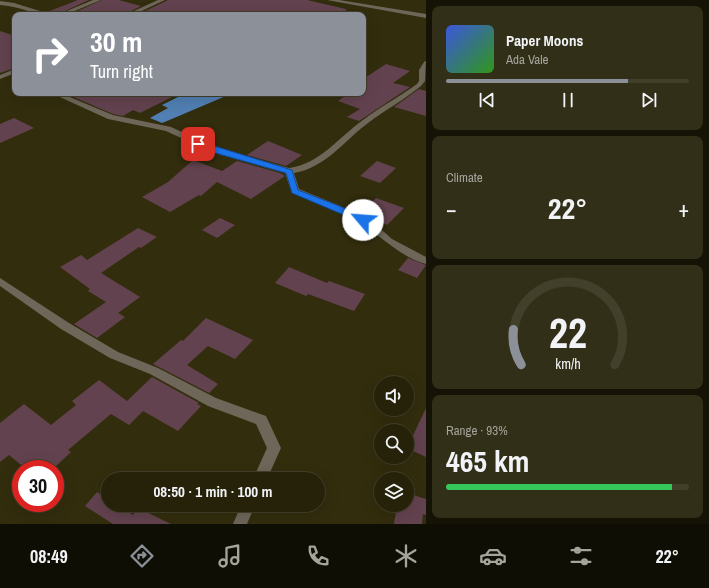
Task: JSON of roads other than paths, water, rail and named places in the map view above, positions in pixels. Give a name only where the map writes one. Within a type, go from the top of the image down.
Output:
[{"type":"street","points":[[68,12],[98,0]]},
{"type":"street","points":[[135,12],[162,0]]},
{"type":"street","points":[[330,0],[426,16]]},
{"type":"street","points":[[0,3],[12,4],[40,12]]},
{"type":"street","points":[[61,96],[111,117],[168,129],[214,150],[289,172],[306,168],[372,117],[419,85],[422,81],[422,70],[426,64]]},
{"type":"street","points":[[0,77],[12,74]]},
{"type":"street","points":[[289,172],[295,191],[354,215],[372,226],[389,240],[426,261]]},
{"type":"street","points":[[0,281],[65,326],[114,355],[154,371],[212,402],[261,420],[274,448],[263,472]]},
{"type":"street","points":[[240,524],[245,512]]},
{"type":"water","points":[[180,96],[226,96],[162,123],[150,118],[168,108],[162,105]]}]
